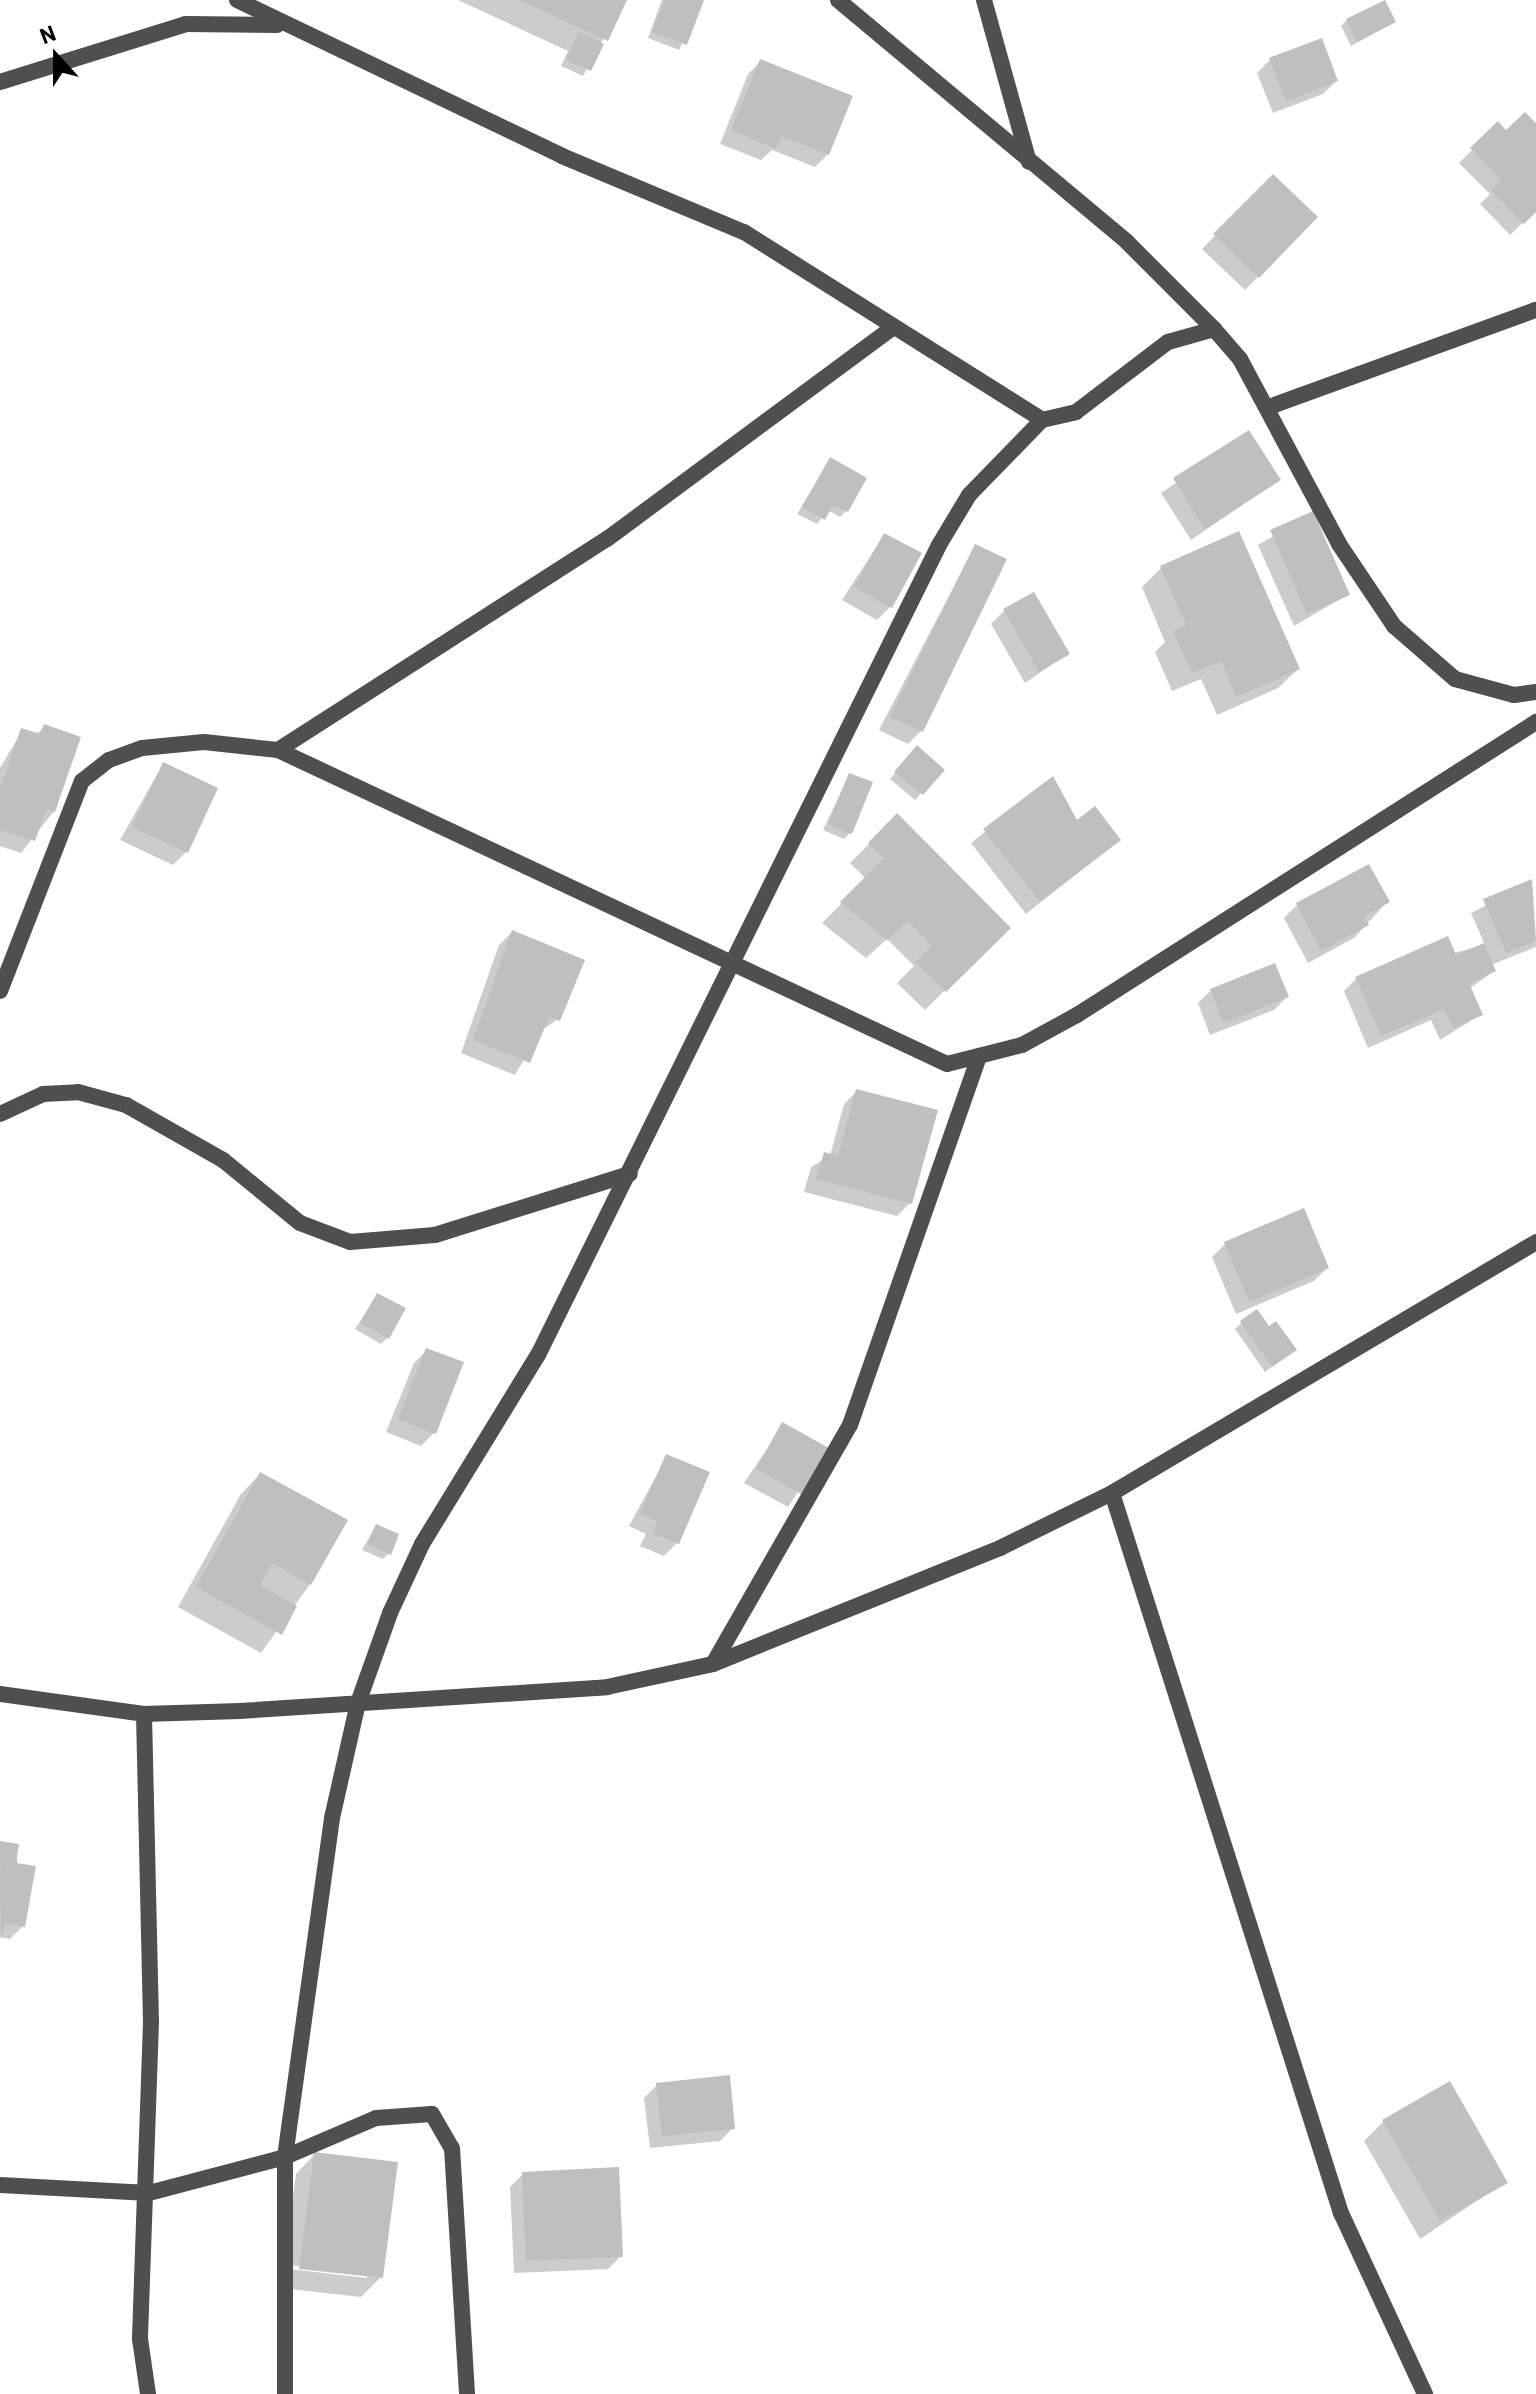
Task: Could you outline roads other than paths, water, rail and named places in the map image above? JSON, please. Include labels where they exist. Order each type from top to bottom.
[{"type":"street","points":[[237,0],[283,26],[744,232],[1042,420]]},
{"type":"street","points":[[838,0],[1149,261],[1214,329],[1269,407],[1339,544],[1394,626],[1455,679],[1514,695],[1536,692]]},
{"type":"street","points":[[984,0],[1029,162]]},
{"type":"street","points":[[0,82],[186,24],[283,26]]},
{"type":"street","points":[[1269,407],[1536,310]]},
{"type":"street","points":[[278,750],[607,539],[893,327]]},
{"type":"street","points":[[285,2394],[285,2157],[332,1818],[358,1703],[422,1544],[538,1355],[939,545],[969,495],[1042,420],[1076,412],[1168,342],[1214,329]]},
{"type":"street","points":[[0,991],[4,961],[82,781],[109,760],[204,742],[278,750],[903,1048],[947,1064],[1022,1045],[1077,1015],[1536,722]]},
{"type":"street","points":[[713,1664],[850,1425],[979,1056]]},
{"type":"street","points":[[0,1114],[55,1093],[126,1105],[223,1160],[300,1223],[350,1242],[435,1235],[630,1174]]},
{"type":"street","points":[[0,1694],[144,1714],[607,1687],[713,1664],[1000,1548],[1112,1493],[1536,1242]]},
{"type":"street","points":[[1112,1493],[1341,2213],[1425,2394]]},
{"type":"street","points":[[144,1714],[149,2193],[140,2339],[148,2394]]},
{"type":"street","points":[[0,2185],[149,2193],[285,2157],[387,2116],[432,2114],[445,2125],[467,2394]]}]
